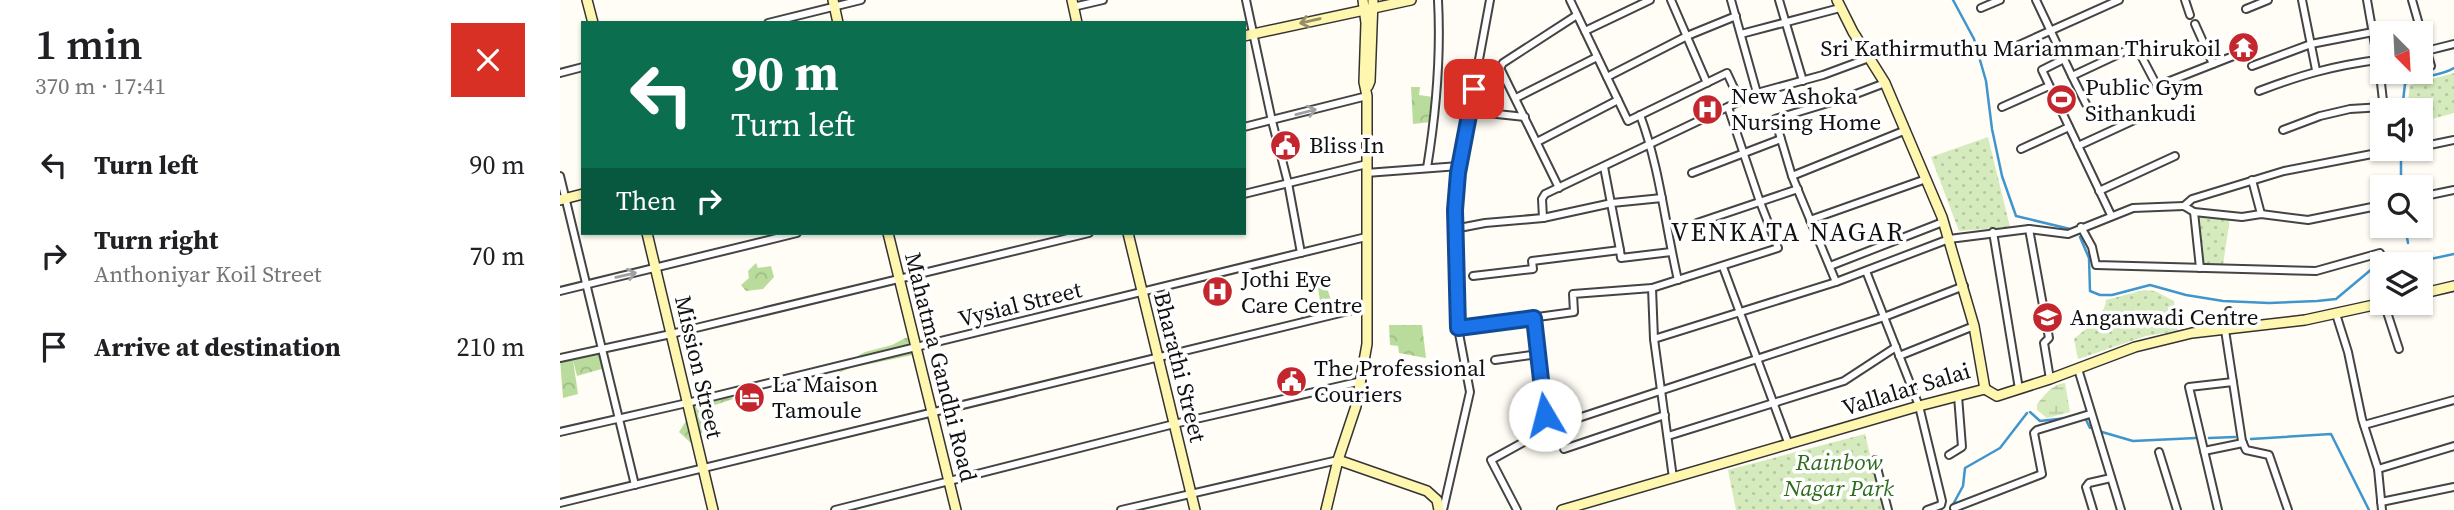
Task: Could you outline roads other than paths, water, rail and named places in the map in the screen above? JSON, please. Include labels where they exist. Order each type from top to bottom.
[{"type":"street","points":[[587,0],[592,21]]},
{"type":"street","points":[[775,21],[834,4],[861,0]]},
{"type":"street","points":[[1073,4],[1104,0]]},
{"type":"street","points":[[1246,0],[1272,121],[1289,183],[1301,253]]},
{"type":"street","points":[[1246,36],[1369,4],[1411,0]]},
{"type":"street","points":[[1427,168],[1439,51],[1438,0]]},
{"type":"street","points":[[1441,510],[1470,392],[1458,328],[1454,229],[1459,166],[1490,0]]},
{"type":"street","points":[[1570,0],[1628,121],[1727,73],[1740,101]]},
{"type":"street","points":[[1585,31],[1650,0]]},
{"type":"street","points":[[1671,0],[1707,83]]},
{"type":"street","points":[[1731,0],[1757,93]]},
{"type":"street","points":[[1779,0],[1803,81]]},
{"type":"street","points":[[1981,9],[2000,0]]},
{"type":"street","points":[[2036,0],[2086,104]]},
{"type":"street","points":[[2001,53],[2119,0]]},
{"type":"street","points":[[2185,0],[2190,15]]},
{"type":"street","points":[[2246,9],[2268,0]]},
{"type":"street","points":[[2302,0],[2316,70]]},
{"type":"street","points":[[2367,0],[2371,21]]},
{"type":"street","points":[[2412,0],[2418,21]]},
{"type":"street","points":[[1326,510],[1362,381],[1367,344],[1367,92],[1364,82],[1369,4]]},
{"type":"street","points":[[1741,34],[1839,4]]},
{"type":"street","name":"Vallalar Salai","points":[[1562,510],[1985,389],[1964,286],[1943,222],[1885,83],[1839,4]]},
{"type":"street","points":[[1559,188],[1501,71],[1503,63],[1577,15]]},
{"type":"street","points":[[1607,77],[1687,36],[1736,16]]},
{"type":"street","points":[[2195,24],[2213,64]]},
{"type":"street","points":[[2252,66],[2311,44],[2370,33]]},
{"type":"street","points":[[2433,49],[2454,44]]},
{"type":"street","points":[[2072,76],[2136,46],[2157,86],[2236,55]]},
{"type":"street","points":[[1516,98],[1597,57]]},
{"type":"street","points":[[1543,218],[1543,196],[1559,188],[1757,93],[1803,81],[1869,58]]},
{"type":"street","points":[[2064,59],[2042,70],[2111,215]]},
{"type":"street","points":[[2259,91],[2316,70],[2370,61]]},
{"type":"street","points":[[560,73],[581,67]]},
{"type":"street","points":[[1836,282],[1792,176],[1774,119],[1885,83]]},
{"type":"street","points":[[2002,107],[2049,86]]},
{"type":"street","points":[[1246,127],[1367,92]]},
{"type":"street","points":[[1537,142],[1618,100]]},
{"type":"street","points":[[1458,328],[1574,312],[1573,294],[1652,288],[1778,248],[1728,107]]},
{"type":"street","points":[[2283,130],[2320,116],[2350,109],[2370,108]]},
{"type":"street","points":[[1469,111],[1525,117]]},
{"type":"street","points":[[1640,116],[1651,145],[1678,280]]},
{"type":"street","points":[[2078,146],[2143,116]]},
{"type":"street","points":[[2021,149],[2069,127]]},
{"type":"street","points":[[1792,176],[1906,130]]},
{"type":"street","points":[[1692,173],[1781,139]]},
{"type":"street","points":[[2433,145],[2454,141]]},
{"type":"street","points":[[2184,206],[2192,199],[2252,180],[2370,153]]},
{"type":"street","points":[[2099,191],[2175,156]]},
{"type":"street","points":[[1246,194],[1366,169],[1459,166]]},
{"type":"street","points":[[1604,167],[1621,258],[1671,252]]},
{"type":"street","points":[[560,176],[563,199],[603,349],[635,485]]},
{"type":"street","points":[[1811,220],[1926,179]]},
{"type":"street","points":[[2252,180],[2261,214]]},
{"type":"street","points":[[1697,223],[1798,189]]},
{"type":"street","points":[[2433,194],[2454,190]]},
{"type":"street","points":[[563,199],[581,194]]},
{"type":"street","points":[[1454,229],[1485,223],[1543,218],[1612,203],[1662,198]]},
{"type":"street","points":[[1654,339],[1836,282],[1949,239],[2029,229],[2068,234],[2133,208],[2184,206],[2194,212],[2242,217],[2261,214],[2308,220],[2370,207]]},
{"type":"street","points":[[2194,212],[2200,268]]},
{"type":"street","points":[[1829,266],[1943,222]]},
{"type":"street","points":[[2081,227],[2092,247],[2096,265],[2316,271],[2370,256]]},
{"type":"street","points":[[2029,229],[2049,338],[2044,343],[2050,379]]},
{"type":"street","points":[[1993,232],[2019,389]]},
{"type":"street","name":"Mission Street","points":[[648,235],[713,510]]},
{"type":"street","points":[[560,291],[789,235]]},
{"type":"street","name":"Mahatma Gandhi Road","points":[[888,235],[956,510]]},
{"type":"street","points":[[560,358],[671,334],[1081,235]]},
{"type":"street","name":"Bharathi Street","points":[[1128,235],[1195,510]]},
{"type":"street","name":"Vysial Street","points":[[560,432],[1366,237]]},
{"type":"street","points":[[1473,276],[1533,269],[1532,261],[1620,250]]},
{"type":"street","points":[[1723,267],[1789,446]]},
{"type":"street","points":[[1866,271],[1919,406],[1941,505],[1927,510]]},
{"type":"street","points":[[1517,510],[1491,460],[1551,427],[1884,317],[1964,286]]},
{"type":"street","points":[[2433,291],[2454,286]]},
{"type":"street","points":[[1652,288],[1654,339],[1673,478]]},
{"type":"street","points":[[560,503],[1365,306]]},
{"type":"street","points":[[1985,389],[1997,396],[2135,347],[2192,333],[2305,320],[2370,306]]},
{"type":"street","points":[[2229,311],[2225,330],[2243,443],[2246,450],[2269,455],[2288,510]]},
{"type":"street","points":[[2336,314],[2378,469],[2382,510]]},
{"type":"street","points":[[2387,315],[2399,349]]},
{"type":"street","points":[[1534,318],[1545,415],[1551,427]]},
{"type":"street","points":[[1899,356],[1974,326]]},
{"type":"street","points":[[1668,436],[1844,381],[1896,347]]},
{"type":"street","points":[[1495,360],[1538,354]]},
{"type":"street","points":[[2078,369],[2121,510]]},
{"type":"street","points":[[835,510],[1174,424],[1362,381]]},
{"type":"street","points":[[2218,510],[2189,387],[2233,382]]},
{"type":"street","points":[[1949,455],[1962,447],[1958,396]]},
{"type":"street","points":[[2364,425],[2454,400]]},
{"type":"street","points":[[1954,508],[2042,474],[2034,433],[2090,414]]},
{"type":"street","points":[[1563,449],[1665,415]]},
{"type":"street","points":[[2204,451],[2243,443]]},
{"type":"street","points":[[2378,469],[2454,446]]},
{"type":"street","points":[[2159,452],[2177,510]]},
{"type":"street","points":[[1121,510],[1338,460],[1427,491],[1437,500],[1441,510]]},
{"type":"street","points":[[1875,460],[1888,510]]},
{"type":"street","points":[[2093,510],[2086,487],[2088,483],[2111,478]]},
{"type":"street","points":[[2381,502],[2454,487]]},
{"type":"street","points":[[1972,502],[1974,510]]},
{"type":"waterway","points":[[1953,0],[1974,39],[1986,81],[2002,176],[2016,216],[2070,229]]},
{"type":"waterway","points":[[2403,98],[2405,84],[2454,68]]},
{"type":"waterway","points":[[2401,161],[2401,175]]},
{"type":"waterway","points":[[2080,237],[2089,258],[2090,291],[2100,295],[2112,295],[2150,285],[2223,301],[2317,301],[2336,299],[2370,271]]},
{"type":"waterway","points":[[2407,238],[2408,243]]},
{"type":"waterway","points":[[2433,258],[2454,254]]},
{"type":"waterway","points":[[2030,412],[2040,421],[2067,418]]},
{"type":"waterway","points":[[1950,510],[1963,486],[1965,468],[2000,448],[2027,413]]},
{"type":"waterway","points":[[2084,416],[2090,428]]},
{"type":"waterway","points":[[2102,432],[2133,441],[2196,438]]},
{"type":"waterway","points":[[2251,439],[2331,434],[2369,510]]},
{"type":"waterway","points":[[2209,438],[2235,437]]},
{"type":"place","name":"Sri Kathirmuthu Mariamman Thirukoil","points":[[2244,48]]},
{"type":"place","name":"Public Gym Sithankudi","points":[[2062,100]]},
{"type":"place","name":"New Ashoka Nursing Home","points":[[1708,109]]},
{"type":"place","name":"Bliss In","points":[[1286,145]]},
{"type":"place","name":"Jothi Eye Care Centre","points":[[1218,292]]},
{"type":"place","name":"Anganwadi Centre","points":[[2047,317]]},
{"type":"place","name":"The Professional Couriers","points":[[1291,381]]},
{"type":"place","name":"La Maison Tamoule","points":[[749,397]]},
{"type":"district","name":"VENKATA NAGAR","points":[[1788,232]]},
{"type":"park label","name":"Rainbow Nagar Park","points":[[1839,475]]}]
